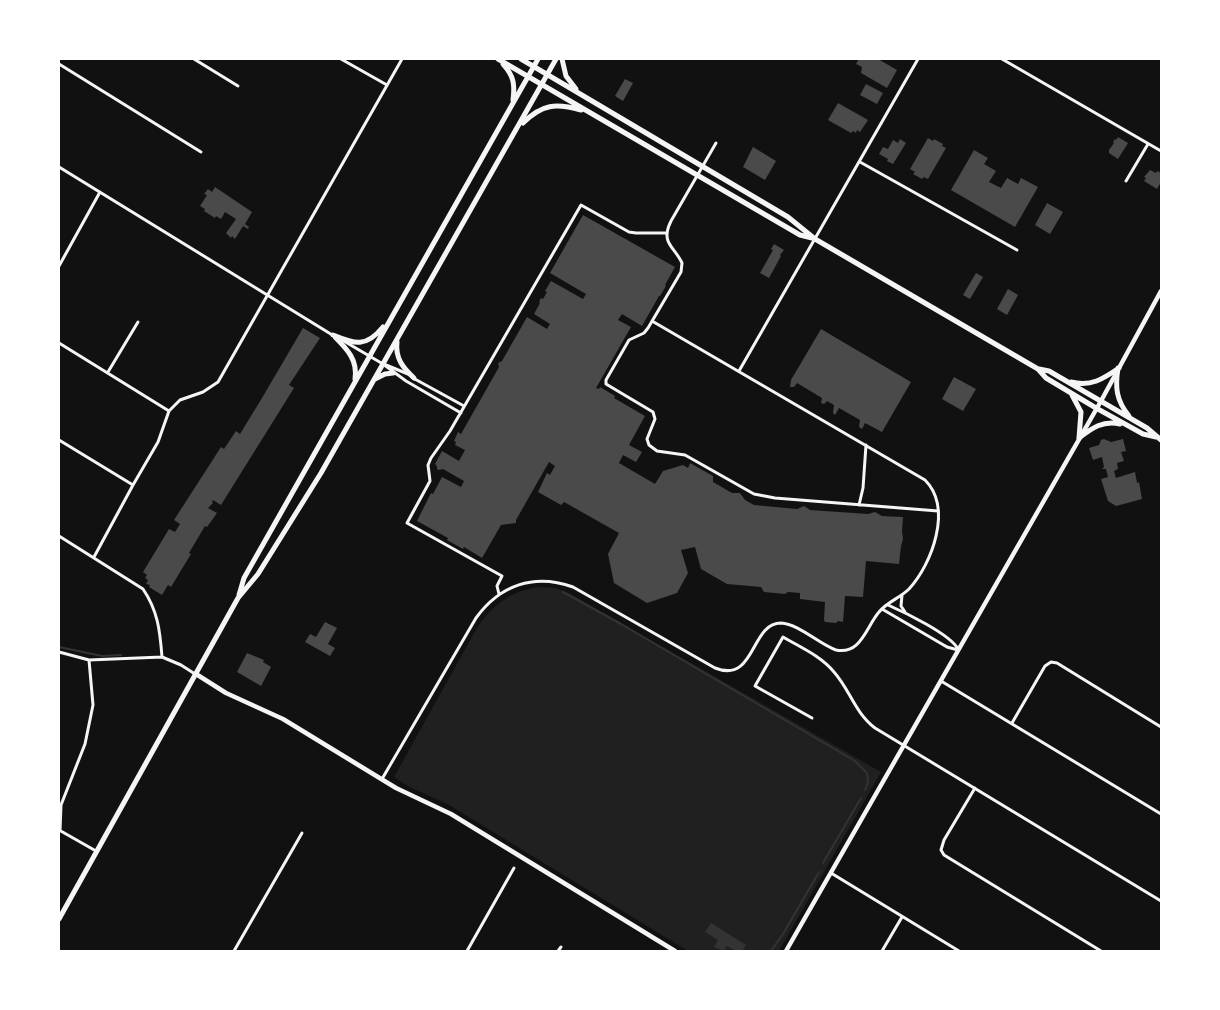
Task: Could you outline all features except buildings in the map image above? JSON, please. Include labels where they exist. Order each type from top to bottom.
[{"type":"main road","points":[[498,59],[800,235],[815,239]]},
{"type":"main road","points":[[498,59],[514,79],[513,103]]},
{"type":"main road","points":[[521,59],[788,217],[815,239],[1038,369],[1046,378],[1096,408],[1142,434],[1159,438]]},
{"type":"main road","points":[[238,598],[244,578],[538,59]]},
{"type":"main road","points":[[59,919],[238,598],[258,574],[321,473],[556,59]]},
{"type":"main road","points":[[562,59],[566,76],[582,94]]},
{"type":"main road","points":[[517,128],[534,113],[546,107],[564,106],[589,113]]},
{"type":"main road","points":[[786,951],[905,745],[1161,291]]},
{"type":"main road","points":[[333,335],[354,343],[363,342],[376,335],[392,316]]},
{"type":"main road","points":[[333,335],[346,348],[353,359],[356,372],[354,383]]},
{"type":"main road","points":[[398,337],[397,356],[414,378]]},
{"type":"main road","points":[[1065,380],[1077,383],[1098,382],[1119,368]]},
{"type":"main road","points":[[1119,368],[1116,393],[1122,407],[1133,420]]},
{"type":"main road","points":[[1038,369],[1050,371],[1147,428],[1159,438]]},
{"type":"main road","points":[[374,380],[385,374],[393,373]]},
{"type":"main road","points":[[1066,390],[1073,397],[1081,412],[1079,438]]},
{"type":"main road","points":[[1079,438],[1094,427],[1102,424],[1116,423],[1126,425]]},
{"type":"main road","points":[[196,674],[226,693],[283,719],[382,779],[451,814],[675,951]]},
{"type":"street","points":[[194,59],[238,86]]},
{"type":"street","points":[[341,59],[387,85]]},
{"type":"street","points":[[94,557],[132,485],[158,442],[169,411],[180,400],[203,392],[218,382],[402,59]]},
{"type":"street","points":[[740,371],[918,59]]},
{"type":"street","points":[[1002,59],[1161,151]]},
{"type":"street","points":[[59,64],[201,152]]},
{"type":"street","points":[[716,143],[667,232],[668,242],[681,259],[682,268],[652,321],[644,332],[630,340],[606,382],[610,387],[653,412],[655,419],[647,439],[652,448],[662,452],[685,455],[758,496],[938,511]]},
{"type":"street","points":[[1126,181],[1148,144]]},
{"type":"street","points":[[860,162],[1017,250]]},
{"type":"street","points":[[59,167],[369,357],[414,378],[464,406]]},
{"type":"street","points":[[59,266],[100,192]]},
{"type":"street","points":[[499,594],[497,586],[502,576],[407,523],[430,481],[428,465],[431,458],[461,413],[581,205],[629,232],[667,232]]},
{"type":"street","points":[[382,779],[471,626],[485,606],[499,594],[516,586],[534,581],[568,585],[591,596],[715,668],[725,671],[735,670],[742,666],[764,632],[776,624],[794,627],[836,650],[844,651],[851,649],[861,641],[882,609],[902,595],[917,579],[929,558],[936,538],[938,511],[932,490],[925,480],[652,321]]},
{"type":"street","points":[[108,372],[138,322]]},
{"type":"street","points":[[59,343],[169,411]]},
{"type":"street","points":[[383,364],[393,373],[461,413]]},
{"type":"street","points":[[59,440],[132,485]]},
{"type":"street","points":[[859,505],[863,488],[866,445]]},
{"type":"street","points":[[59,536],[143,589],[152,602],[160,632],[162,657]]},
{"type":"street","points":[[902,595],[901,606],[909,616]]},
{"type":"street","points":[[887,605],[950,639],[958,650]]},
{"type":"street","points":[[882,609],[946,646],[958,650]]},
{"type":"street","points":[[812,718],[755,686],[783,637],[826,663],[840,680],[853,704],[875,728],[1161,901]]},
{"type":"street","points":[[59,652],[89,660],[162,657],[176,662],[196,674]]},
{"type":"street","points":[[89,660],[92,705],[85,744],[61,805],[59,830],[97,852]]},
{"type":"street","points":[[1012,723],[1045,666],[1051,662],[1057,663],[1161,727]]},
{"type":"street","points":[[941,681],[1161,814]]},
{"type":"street","points":[[975,788],[944,840],[941,850],[944,855],[1101,951]]},
{"type":"street","points":[[234,951],[302,833]]},
{"type":"street","points":[[467,951],[514,868]]},
{"type":"street","points":[[831,873],[959,951]]},
{"type":"street","points":[[882,951],[902,916]]},
{"type":"street","points":[[558,951],[561,946]]},
{"type":"shaded area","points":[[539,587],[555,588],[569,593],[881,772],[779,951],[688,951],[449,805],[408,786],[394,777],[477,628],[489,612],[503,600],[519,592]]},
{"type":"shaded area","points":[[711,923],[746,945],[742,951],[736,951],[727,946],[724,951],[714,947],[718,940],[705,932]]},
{"type":"waterway","points":[[563,592],[855,761],[867,773],[868,782],[865,790]]},
{"type":"waterway","points":[[59,647],[102,656],[121,655]]},
{"type":"waterway","points":[[823,863],[861,798]]},
{"type":"waterway","points":[[771,951],[819,872]]}]
